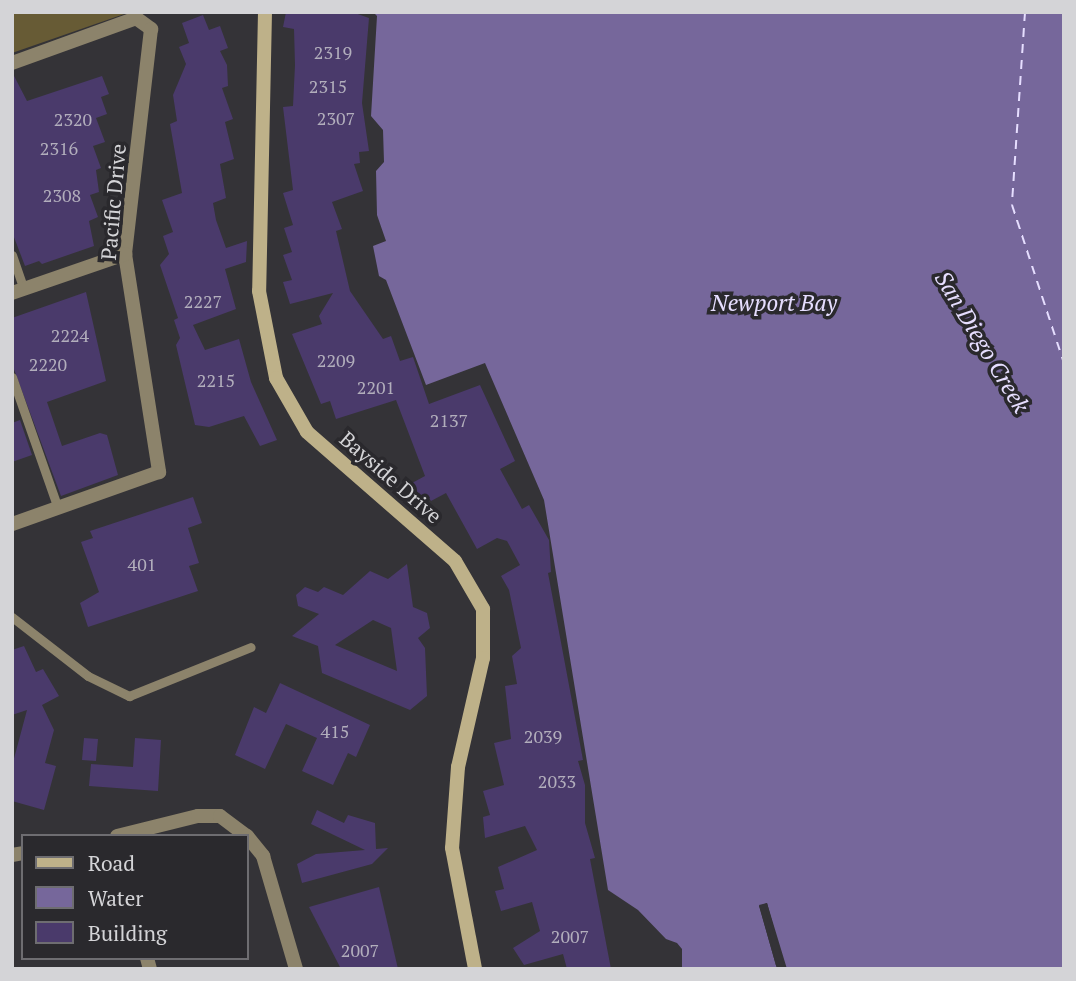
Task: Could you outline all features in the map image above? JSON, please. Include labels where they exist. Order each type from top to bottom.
[{"type":"main road","name":"Bayside Drive","points":[[265,12],[259,291],[275,378],[307,432],[454,561],[483,609],[483,658],[458,768],[452,848],[475,969]]},
{"type":"street","name":"Pacific Drive","points":[[12,63],[127,21],[145,21],[151,30],[125,254],[159,472],[58,508]]},
{"type":"street","points":[[18,291],[125,254]]},
{"type":"street","points":[[12,524],[58,508]]},
{"type":"street","points":[[125,834],[198,816],[220,816],[244,833]]},
{"type":"street","points":[[248,838],[263,856],[296,969]]},
{"type":"lane","points":[[12,255],[18,291]]},
{"type":"lane","points":[[12,377],[58,508]]},
{"type":"lane","points":[[12,415],[24,411]]},
{"type":"lane","points":[[12,617],[88,676],[129,696],[251,647]]},
{"type":"shaded area","points":[[12,12],[130,12],[12,53]]},
{"type":"water","name":"Newport Bay","points":[[373,12],[1064,12],[1064,969],[787,969],[767,903],[759,906],[777,969],[682,969],[682,949],[677,943],[666,939],[638,910],[608,890],[544,500],[485,363],[426,385],[386,280],[379,276],[373,246],[386,241],[377,215],[376,171],[384,162],[383,130],[371,116],[377,16]]},
{"type":"pier","points":[[767,903],[785,969],[765,907],[777,969],[759,905]]},
{"type":"building","points":[[286,12],[352,12],[369,18],[362,103],[369,151],[359,152],[360,163],[354,164],[363,191],[332,202],[342,229],[336,231],[350,291],[383,339],[391,336],[400,361],[413,357],[429,404],[480,385],[515,461],[500,469],[522,509],[529,505],[549,540],[551,572],[548,573],[583,760],[578,761],[585,785],[585,823],[595,858],[590,859],[611,969],[567,969],[563,954],[524,965],[513,948],[540,931],[532,902],[501,911],[495,891],[504,889],[498,867],[537,850],[525,826],[485,838],[483,817],[490,815],[483,791],[504,785],[494,743],[511,739],[505,686],[517,684],[512,656],[521,648],[509,590],[501,576],[520,565],[507,541],[497,538],[477,549],[446,493],[431,501],[427,495],[421,498],[412,483],[425,476],[396,400],[336,419],[330,401],[321,404],[292,334],[322,324],[319,316],[333,293],[290,304],[283,282],[292,280],[283,255],[292,252],[284,228],[293,225],[283,193],[293,190],[283,107],[293,106],[295,65],[294,29],[283,27]]},
{"type":"building","points":[[203,15],[209,30],[220,26],[228,48],[220,51],[227,65],[228,86],[222,88],[233,119],[225,122],[234,159],[220,164],[226,198],[213,203],[216,220],[226,248],[247,241],[246,262],[225,269],[236,309],[193,325],[205,350],[239,339],[251,382],[277,440],[260,446],[244,416],[209,427],[195,425],[176,345],[180,338],[174,320],[178,318],[160,265],[169,254],[163,236],[173,232],[162,200],[182,193],[170,124],[177,121],[173,95],[186,64],[179,47],[189,43],[182,23]]},
{"type":"building","points":[[12,72],[27,101],[102,76],[109,94],[101,97],[107,114],[96,118],[105,142],[93,146],[101,168],[96,170],[99,192],[90,195],[98,217],[89,221],[94,246],[42,264],[39,261],[25,266],[12,232]]},
{"type":"building","points":[[86,292],[106,381],[47,402],[62,446],[100,433],[107,435],[118,475],[61,496],[12,364],[12,318]]},
{"type":"building","points":[[20,420],[32,455],[12,462],[12,423]]},
{"type":"building","points":[[193,497],[202,523],[188,528],[199,563],[189,566],[198,591],[88,627],[80,603],[99,592],[81,542],[93,538],[90,531]]},
{"type":"building","points":[[407,564],[413,607],[427,613],[430,628],[418,638],[425,648],[427,696],[410,710],[322,673],[318,646],[292,636],[319,614],[298,606],[296,595],[305,587],[318,592],[324,587],[343,595],[370,571],[388,579]],"holes":[[[373,620],[391,628],[397,671],[335,645]]]},
{"type":"building","points":[[24,646],[36,672],[43,669],[59,696],[42,705],[54,730],[45,763],[56,766],[44,810],[12,801],[12,766],[27,710],[12,715],[12,650]]},
{"type":"building","points":[[280,683],[370,725],[356,757],[348,753],[333,785],[302,771],[317,738],[286,724],[265,769],[235,755],[254,707],[266,713]]},
{"type":"building","points":[[84,738],[98,739],[96,761],[82,760]]},
{"type":"building","points":[[135,738],[161,740],[158,791],[89,786],[91,764],[133,767]]},
{"type":"building","points":[[317,810],[344,823],[348,815],[375,823],[376,849],[388,848],[372,864],[302,883],[297,864],[316,854],[365,850],[311,824]]},
{"type":"building","points":[[379,887],[398,969],[341,969],[309,907]]},
{"type":"ferry route","points":[[1025,12],[1012,205],[1064,363]]},
{"type":"water label","name":"San Diego Creek","points":[[982,342]]}]
